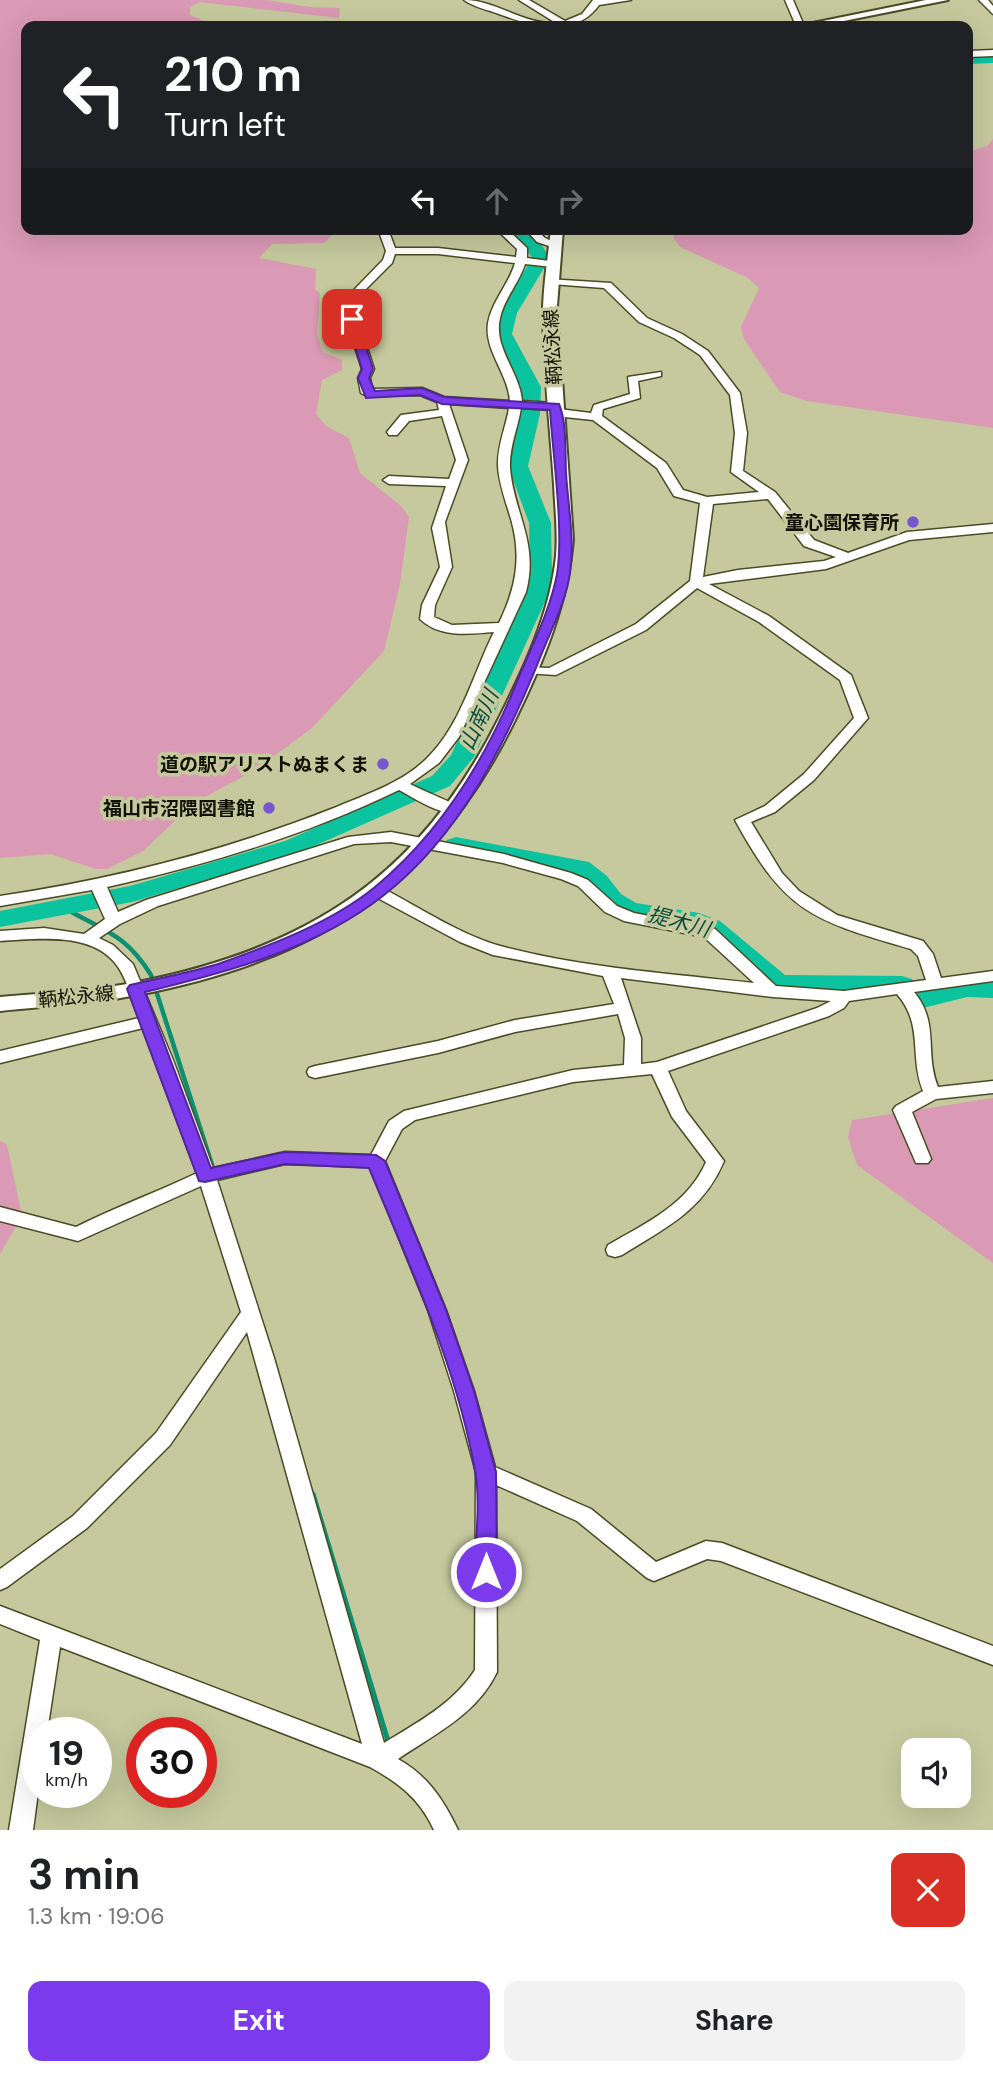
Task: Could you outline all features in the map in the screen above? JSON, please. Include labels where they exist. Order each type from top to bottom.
[{"type":"main road","points":[[830,21],[943,0]]},
{"type":"main road","name":"鞆松永線","points":[[0,1004],[140,988],[167,982],[271,951],[309,934],[378,892],[427,845],[487,764],[530,670],[564,574],[565,539],[551,408],[550,270],[556,237]]},
{"type":"street","points":[[468,0],[526,21]]},
{"type":"street","points":[[523,0],[552,21]]},
{"type":"street","points":[[575,21],[591,13],[596,2],[627,0]]},
{"type":"street","points":[[789,0],[798,21]]},
{"type":"street","points":[[982,0],[993,11]]},
{"type":"street","points":[[973,54],[993,53]]},
{"type":"street","points":[[973,64],[993,63]]},
{"type":"street","points":[[385,235],[391,251],[388,261],[357,292],[352,319],[368,369],[364,378],[367,393],[422,391],[445,406],[462,460],[437,530],[446,566],[425,610],[427,619],[432,624],[448,628],[503,627]]},
{"type":"street","points":[[0,901],[98,886],[254,842],[403,786],[437,757],[465,711],[503,627],[524,572],[524,537],[504,469],[504,448],[519,406],[513,381],[494,331],[497,311],[522,262],[522,248],[508,235]]},
{"type":"street","points":[[536,235],[541,240],[556,237]]},
{"type":"street","points":[[391,251],[453,252],[522,262],[607,285],[643,320],[678,336],[704,353],[736,395],[741,433],[737,471],[771,495],[809,543],[847,557]]},
{"type":"street","points":[[596,417],[598,407],[636,396],[632,379],[657,374]]},
{"type":"street","points":[[393,432],[405,418],[445,406],[551,408],[596,417],[662,466],[678,493],[707,501],[771,495]]},
{"type":"street","points":[[389,481],[453,483]]},
{"type":"street","points":[[696,582],[707,501]]},
{"type":"street","points":[[530,670],[551,672],[641,628],[696,582],[826,565],[907,536],[993,528]]},
{"type":"street","points":[[696,582],[764,619],[846,678],[861,718],[809,777],[771,808],[742,820],[757,850],[779,882],[811,909],[828,918],[916,945],[925,954],[935,984]]},
{"type":"street","points":[[403,786],[433,802],[454,809]]},
{"type":"street","points":[[0,936],[103,926],[152,903],[353,840],[391,837],[504,859],[566,876],[583,883],[611,909],[630,916],[709,933],[773,992]]},
{"type":"street","points":[[98,886],[107,949],[125,964],[140,988],[149,1021],[212,1175],[377,1760]]},
{"type":"street","points":[[378,892],[466,938],[499,951],[610,972],[773,992],[844,996],[993,976]]},
{"type":"street","points":[[610,972],[633,1038],[632,1069]]},
{"type":"street","points":[[901,988],[916,1002],[923,1016],[926,1082],[932,1093]]},
{"type":"street","points":[[376,1161],[395,1125],[410,1115],[573,1076],[658,1068],[823,1012],[838,1004],[844,996]]},
{"type":"street","points":[[314,1072],[438,1046],[514,1026],[624,1008]]},
{"type":"street","points":[[0,1057],[149,1021]]},
{"type":"street","points":[[615,1250],[695,1199],[710,1180],[715,1161],[677,1113],[658,1068]]},
{"type":"street","points":[[922,1159],[902,1110],[932,1093],[993,1087]]},
{"type":"street","points":[[0,1214],[78,1234],[212,1175],[285,1158],[376,1161]]},
{"type":"street","points":[[376,1161],[437,1310],[464,1391],[486,1472],[486,1672],[476,1691],[446,1718],[410,1737],[377,1760]]},
{"type":"street","points":[[0,1581],[80,1522],[163,1439],[251,1312]]},
{"type":"street","points":[[486,1472],[584,1515],[654,1572],[706,1550],[722,1552],[993,1656]]},
{"type":"street","points":[[0,1615],[377,1760],[404,1774],[431,1797],[446,1830]]},
{"type":"street","points":[[21,1830],[51,1635]]},
{"type":"shaded area","points":[[0,0],[268,0],[309,7],[340,8],[339,18],[200,2],[190,7],[190,15],[205,21],[21,21],[21,235],[333,235],[324,243],[272,244],[259,258],[316,269],[315,289],[320,294],[317,334],[323,352],[342,360],[342,370],[322,380],[316,414],[326,426],[349,438],[360,473],[401,506],[409,517],[400,584],[384,651],[312,728],[254,771],[195,802],[143,851],[107,869],[96,869],[50,854],[0,858]]},
{"type":"shaded area","points":[[993,139],[993,428],[807,401],[780,392],[744,339],[741,327],[759,288],[748,278],[680,247],[674,239],[674,235],[973,235],[973,150],[987,146]]},
{"type":"shaded area","points":[[993,1098],[993,1263],[857,1165],[848,1137],[852,1120]]},
{"type":"shaded area","points":[[0,1141],[7,1145],[22,1216],[0,1254]]},
{"type":"waterway","name":"山南川","points":[[973,60],[993,59]]},
{"type":"waterway","name":"山南川","points":[[0,919],[132,894],[294,846],[441,781],[462,757],[538,593],[541,574],[540,523],[518,466],[530,414],[531,387],[503,334],[508,313],[541,258],[524,235]]},
{"type":"waterway","name":"提木川","points":[[456,845],[580,868],[598,882],[612,900],[629,910],[699,921],[711,927],[772,980],[783,984],[902,985]]},
{"type":"waterway","points":[[63,907],[122,941],[151,975],[214,1171]]},
{"type":"waterway","name":"提木川","points":[[921,996],[923,999],[967,988],[993,989]]},
{"type":"waterway","points":[[313,1494],[388,1741]]},
{"type":"place","name":"童心園保育所","points":[[913,522]]},
{"type":"place","name":"道の駅アリストぬまくま","points":[[383,764]]},
{"type":"place","name":"福山市沼隈図書館","points":[[269,808]]},
{"type":"route","points":[[352,319],[368,369],[364,378],[367,393],[370,395],[422,391],[442,400],[555,407],[565,539],[564,574],[554,606],[530,670],[487,764],[427,845],[378,892],[309,934],[271,951],[220,969],[136,989],[205,1176],[285,1158],[376,1161],[437,1310],[464,1391],[486,1472],[486,1572]]}]
